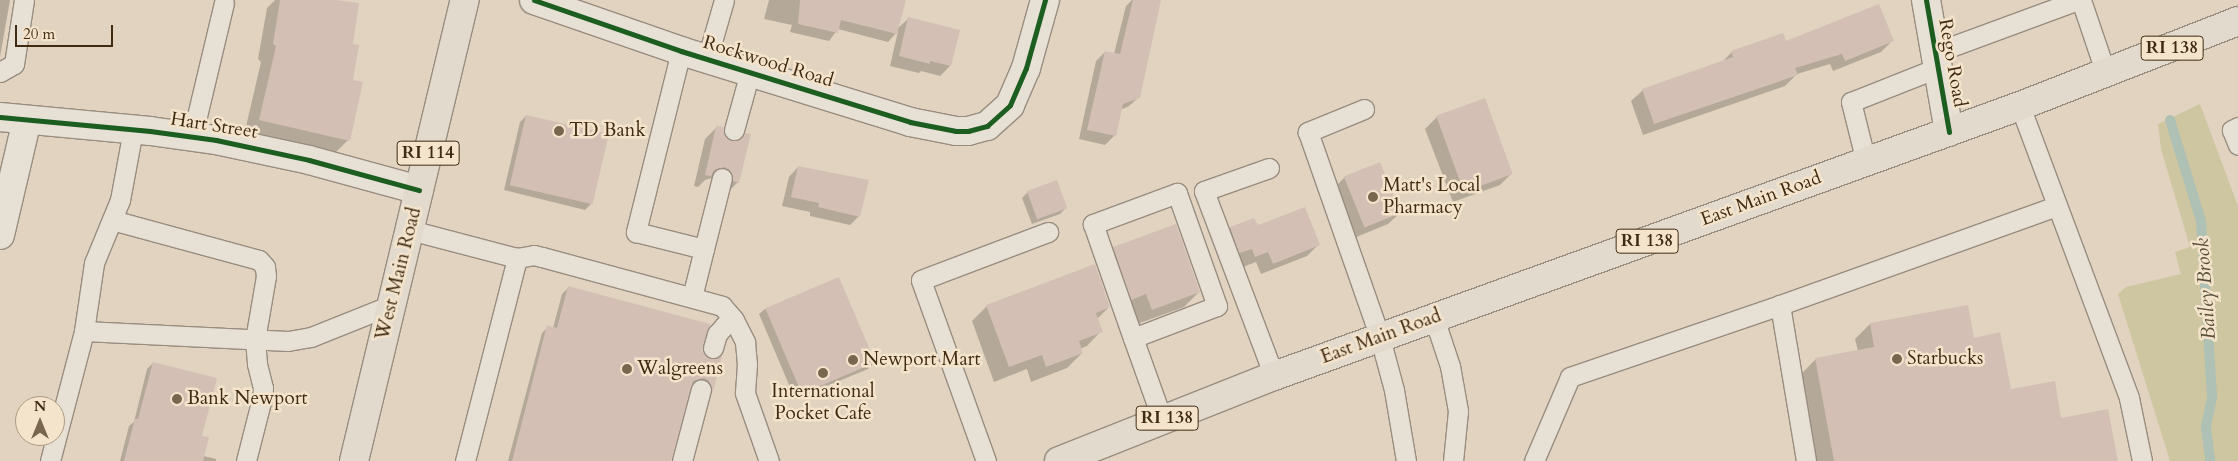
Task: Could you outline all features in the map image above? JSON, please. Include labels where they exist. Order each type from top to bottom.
[{"type":"main road","name":"West Main Road","points":[[354,461],[465,0]]},
{"type":"main road","name":"East Main Road","points":[[1060,461],[1274,376],[2020,106],[2238,21]]},
{"type":"street","name":"Rockwood Road","points":[[534,0],[680,51],[927,127],[968,131],[987,126],[1010,105],[1020,84],[1045,0]]},
{"type":"street","name":"Rego Road","points":[[1926,0],[1949,132]]},
{"type":"street","name":"Hart Street","points":[[0,117],[192,137],[308,160],[419,190]]},
{"type":"street","points":[[0,236],[27,120]]},
{"type":"lane","points":[[0,72],[14,64],[24,0]]},
{"type":"lane","points":[[707,59],[724,0]]},
{"type":"lane","points":[[1866,162],[1851,102],[1936,61],[2079,0],[2106,74]]},
{"type":"lane","points":[[192,137],[224,3]]},
{"type":"lane","points":[[680,51],[636,232],[704,248]]},
{"type":"lane","points":[[734,130],[750,72]]},
{"type":"lane","points":[[2020,106],[2129,398],[2142,461]]},
{"type":"lane","points":[[1364,109],[1308,132],[1380,338],[1394,390],[1406,461]]},
{"type":"lane","points":[[2238,127],[2232,130],[2238,145]]},
{"type":"lane","points":[[50,461],[84,331],[94,263],[122,191],[133,130]]},
{"type":"lane","points":[[1269,168],[1204,191],[1274,376]]},
{"type":"lane","points":[[692,297],[722,178]]},
{"type":"lane","points":[[1133,338],[1217,306],[1177,193],[1093,224],[1133,338],[1162,419]]},
{"type":"lane","points":[[1534,461],[1570,377],[1780,305],[2056,206]]},
{"type":"lane","points":[[112,220],[258,260],[265,267],[266,276],[255,340],[256,364],[263,388],[246,461]]},
{"type":"lane","points":[[410,230],[517,258],[534,255],[722,306],[734,320],[745,342],[745,393],[768,461]]},
{"type":"lane","points":[[986,461],[920,280],[1048,232]]},
{"type":"lane","points":[[466,461],[517,258]]},
{"type":"lane","points":[[84,331],[255,340],[300,340],[391,305]]},
{"type":"lane","points":[[1780,305],[1806,461]]},
{"type":"lane","points":[[1434,318],[1450,366],[1458,411],[1453,461]]},
{"type":"lane","points":[[713,348],[718,334],[725,325],[734,320]]},
{"type":"lane","points":[[682,461],[701,389]]},
{"type":"shaded area","points":[[2200,104],[2238,206],[2238,461],[2170,461],[2118,294],[2126,287],[2181,274],[2175,252],[2190,247],[2161,149],[2158,124]]},
{"type":"building","points":[[280,0],[336,0],[359,3],[353,44],[359,45],[353,80],[363,82],[350,141],[259,120],[276,46],[273,44]]},
{"type":"building","points":[[800,0],[906,0],[897,34],[841,20],[838,33],[798,24]]},
{"type":"building","points":[[1133,0],[1161,0],[1140,98],[1123,104],[1116,136],[1087,130],[1105,51],[1120,54]]},
{"type":"building","points":[[1879,4],[1894,41],[1845,61],[1842,54],[1795,68],[1798,75],[1654,124],[1642,89],[1733,57],[1731,51],[1783,33],[1786,41]]},
{"type":"building","points":[[908,17],[960,30],[951,66],[930,61],[930,64],[899,56]]},
{"type":"building","points":[[1485,98],[1513,174],[1464,192],[1436,116]]},
{"type":"building","points":[[526,115],[609,134],[593,204],[510,185]]},
{"type":"building","points":[[716,126],[723,127],[726,138],[731,141],[742,138],[745,133],[751,134],[739,183],[733,181],[730,170],[724,167],[714,170],[711,176],[705,175]]},
{"type":"building","name":"Matt's Local Pharmacy","points":[[1380,162],[1401,213],[1364,228],[1344,177]]},
{"type":"building","points":[[798,166],[869,180],[860,217],[818,207],[819,203],[791,197]]},
{"type":"building","points":[[1057,180],[1067,208],[1037,219],[1027,191]]},
{"type":"building","points":[[1305,207],[1320,245],[1273,264],[1268,252],[1255,257],[1252,249],[1239,253],[1230,227],[1254,218],[1258,225]]},
{"type":"building","points":[[1176,224],[1200,292],[1152,310],[1146,294],[1131,300],[1113,247]]},
{"type":"building","points":[[1095,264],[1110,307],[1096,313],[1103,332],[1079,341],[1083,353],[1046,367],[1042,355],[1009,367],[986,305]]},
{"type":"building","points":[[839,277],[875,363],[802,394],[765,308]]},
{"type":"building","name":"Walgreens","points":[[568,286],[710,324],[702,351],[710,359],[716,359],[723,352],[713,392],[709,381],[704,378],[693,381],[671,461],[512,461],[547,325],[557,328]]},
{"type":"building","points":[[1968,305],[1974,338],[2000,332],[2011,389],[2055,381],[2061,418],[2108,409],[2118,461],[1834,461],[1815,358],[1874,347],[1870,323]]},
{"type":"building","name":"Bank Newport","points":[[153,362],[217,378],[202,436],[209,437],[203,461],[124,461],[135,419],[138,419]]},
{"type":"waterway","name":"Bailey Brook","points":[[2170,120],[2201,221],[2212,398],[2206,427],[2210,461]]},
{"type":"cycle path","points":[[534,0],[681,51],[910,122],[956,131],[968,131],[987,126],[1010,105],[1026,68],[1045,0]]},
{"type":"cycle path","points":[[1926,0],[1949,132]]},
{"type":"cycle path","points":[[0,117],[150,131],[216,140],[309,160],[419,190]]},
{"type":"place","name":"TD Bank","points":[[559,131]]},
{"type":"place","name":"Matt's Local Pharmacy","points":[[1373,197]]},
{"type":"place","name":"Starbucks","points":[[1897,359]]},
{"type":"place","name":"Newport Mart","points":[[853,360]]},
{"type":"place","name":"Walgreens","points":[[627,369]]},
{"type":"place","name":"International Pocket Cafe","points":[[823,373]]},
{"type":"place","name":"Bank Newport","points":[[177,399]]}]
